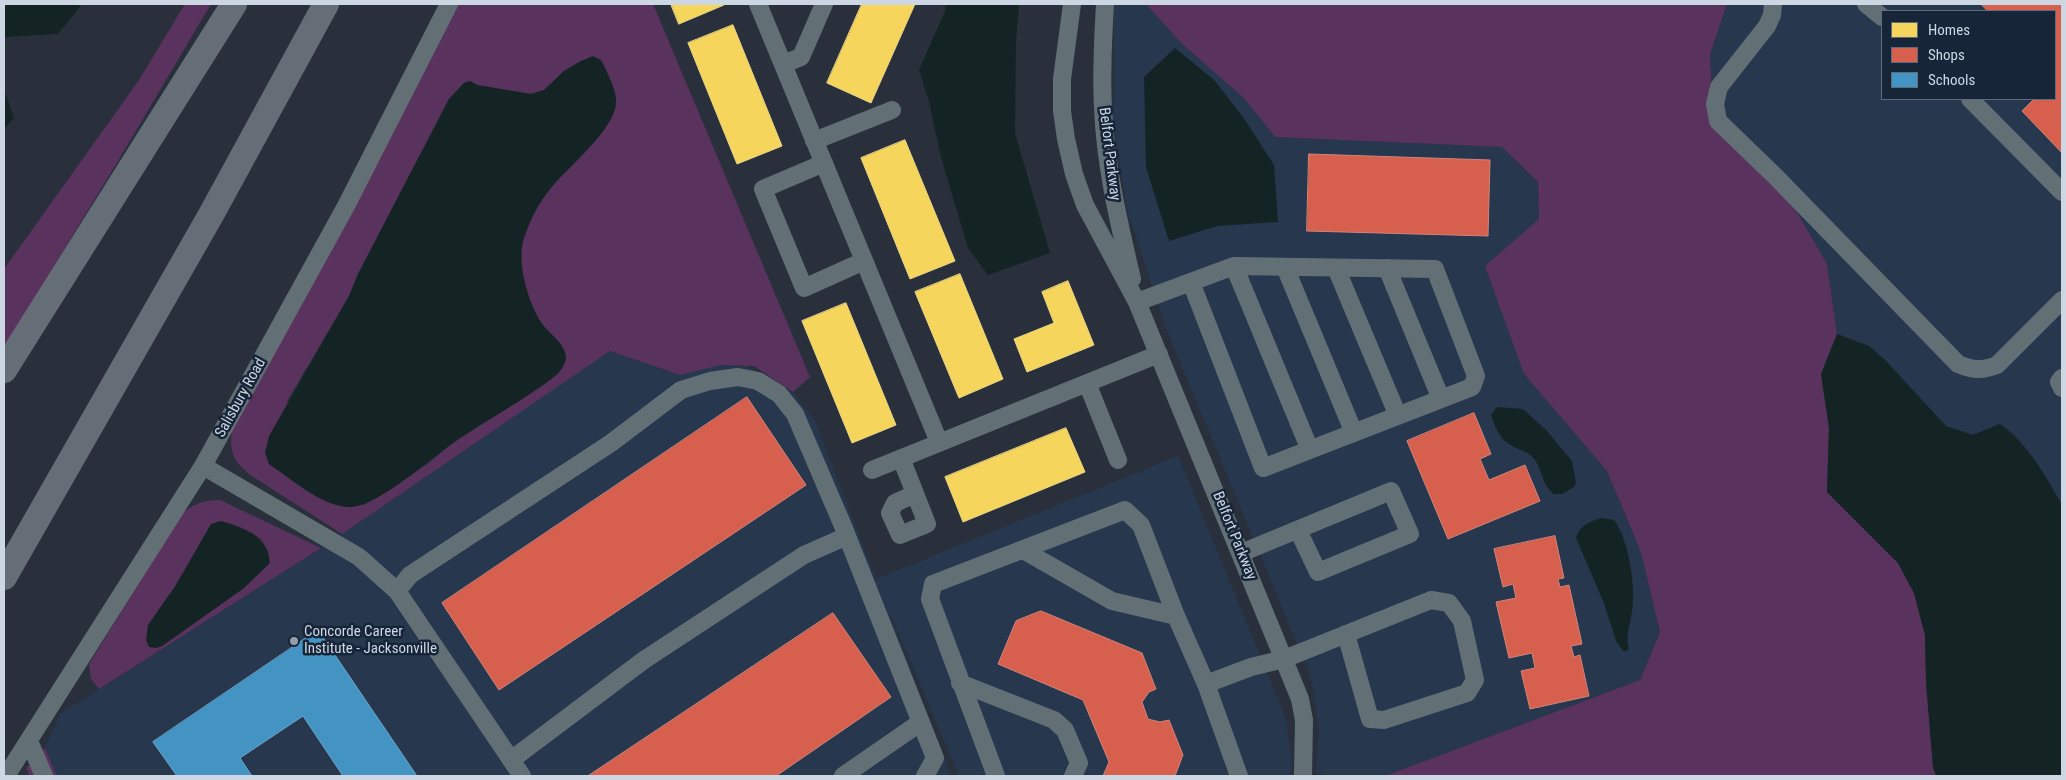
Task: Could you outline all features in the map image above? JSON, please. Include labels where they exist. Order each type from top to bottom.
[{"type":"highway","points":[[4,370],[234,4]]},
{"type":"highway","points":[[4,577],[212,213],[318,7]]},
{"type":"street","name":"Salisbury Road","points":[[6,776],[204,466],[346,206],[449,4]]},
{"type":"street","points":[[758,4],[939,442]]},
{"type":"street","points":[[783,64],[801,57],[824,4]]},
{"type":"street","name":"Belfort Parkway","points":[[1072,4],[1062,79],[1062,111],[1074,174],[1086,205],[1137,302],[1300,699],[1304,720],[1303,776]]},
{"type":"street","name":"Belfort Parkway","points":[[1105,4],[1102,79],[1106,138],[1114,201],[1137,302]]},
{"type":"street","points":[[1773,4],[1772,15],[1766,26],[1719,87],[1715,104],[1718,121],[1775,176],[1958,364],[1969,369],[1985,370],[1997,365],[2062,300]]},
{"type":"street","points":[[1866,4],[1881,16]]},
{"type":"street","points":[[1971,100],[2062,192]]},
{"type":"street","points":[[814,141],[892,110]]},
{"type":"street","points":[[824,163],[763,189],[804,288],[864,261]]},
{"type":"street","points":[[1137,302],[1234,266],[1435,269],[1476,376],[1472,387],[1263,468],[1191,282]]},
{"type":"street","points":[[1234,266],[1310,450]]},
{"type":"street","points":[[1285,267],[1354,433]]},
{"type":"street","points":[[1336,268],[1398,416]]},
{"type":"street","points":[[1387,268],[1441,399]]},
{"type":"street","points":[[872,470],[1159,354]]},
{"type":"street","points":[[396,591],[410,574],[611,442],[681,390],[710,381],[738,377],[758,381],[779,394],[795,414],[847,536],[935,758],[925,776]]},
{"type":"street","points":[[2062,378],[2059,382],[2062,388]]},
{"type":"street","points":[[1087,383],[1118,460]]},
{"type":"street","points":[[901,458],[915,494]]},
{"type":"street","points":[[204,466],[359,557],[396,591],[522,776]]},
{"type":"street","points":[[1241,553],[1391,491],[1410,534],[1318,572],[1298,530]]},
{"type":"street","points":[[996,776],[930,599],[933,584],[1125,510],[1141,525],[1176,616],[1206,684],[1232,772]]},
{"type":"street","points":[[511,760],[652,655],[804,554],[847,536]]},
{"type":"street","points":[[1023,550],[1112,600],[1176,616]]},
{"type":"street","points":[[1206,684],[1251,666],[1284,659],[1346,634],[1431,600],[1449,603],[1462,621],[1475,680],[1467,693],[1384,720],[1370,719],[1346,634]]},
{"type":"street","points":[[960,682],[1054,720],[1065,730],[1079,763],[1073,776]]},
{"type":"street","points":[[843,776],[921,722]]},
{"type":"street","points":[[29,741],[44,776]]},
{"type":"shaded area","points":[[4,4],[82,4],[58,34],[5,37],[4,42]]},
{"type":"shaded area","points":[[185,4],[211,4],[4,348],[4,269],[139,80]]},
{"type":"shaded area","points":[[457,4],[653,4],[810,377],[793,392],[754,366],[721,365],[680,375],[610,351],[342,534],[252,476],[241,466],[232,451],[232,430]],"holes":[[[601,60],[614,89],[616,99],[614,110],[601,134],[543,199],[535,212],[521,249],[525,283],[537,316],[564,349],[565,359],[558,374],[455,441],[429,463],[366,504],[350,507],[287,401],[349,296],[358,274],[449,99],[464,83],[470,81],[477,85],[531,94],[544,90],[564,71],[581,61]]]},
{"type":"shaded area","points":[[946,4],[1019,4],[1016,42],[1015,133],[1050,253],[988,275],[968,248],[941,157],[929,102],[919,70],[945,11]]},
{"type":"shaded area","points":[[1114,4],[1146,4],[1181,43],[1243,96],[1275,137],[1502,147],[1538,182],[1539,219],[1524,374],[1607,471],[1641,552],[1660,632],[1640,680],[1385,776],[1328,776],[1316,773],[1319,730],[1311,677],[1165,326],[1127,209],[1113,124]]},
{"type":"shaded area","points":[[1146,4],[1727,4],[1710,54],[1713,111],[1794,207],[1827,264],[1837,334],[1821,374],[1829,428],[1827,492],[1898,563],[1914,593],[1925,635],[1926,682],[1933,767],[1936,776],[1385,776],[1640,680],[1660,632],[1641,552],[1607,471],[1524,374],[1485,266],[1539,219],[1538,182],[1502,147],[1275,137],[1244,98],[1181,43]]},
{"type":"shaded area","points":[[1727,4],[2062,4],[2062,505],[2044,473],[2015,435],[2000,424],[1973,435],[1946,426],[1886,361],[1869,346],[1837,334],[1827,264],[1794,207],[1713,111],[1710,54]]},
{"type":"shaded area","points":[[1175,48],[1214,80],[1243,117],[1274,165],[1278,222],[1217,226],[1169,241],[1146,167],[1144,77]]},
{"type":"shaded area","points":[[593,56],[601,60],[610,79],[616,99],[615,110],[601,134],[542,200],[529,225],[522,248],[521,258],[528,295],[543,325],[561,344],[565,353],[566,360],[560,371],[536,390],[456,441],[406,479],[364,504],[352,507],[331,503],[309,492],[269,464],[265,453],[269,436],[349,296],[358,274],[449,99],[464,83],[470,81],[477,85],[531,94],[544,90],[564,71]]},
{"type":"shaded area","points":[[4,89],[14,118],[4,129]]},
{"type":"shaded area","points":[[1837,334],[1869,346],[1886,361],[1946,426],[1973,435],[2000,424],[2027,451],[2042,471],[2062,505],[2062,776],[1936,776],[1933,767],[1926,682],[1925,635],[1914,593],[1898,563],[1827,492],[1829,428],[1821,374]]},
{"type":"shaded area","points":[[610,351],[680,375],[721,365],[746,366],[793,392],[815,421],[876,579],[1178,456],[1286,719],[1292,762],[1290,776],[959,776],[884,599],[950,773],[946,776],[57,776],[45,748],[60,714],[321,548]]},
{"type":"shaded area","points":[[1497,407],[1523,409],[1547,431],[1572,461],[1576,483],[1574,487],[1562,494],[1554,494],[1550,490],[1535,460],[1526,452],[1509,444],[1500,435],[1491,415]]},
{"type":"shaded area","points":[[220,500],[321,548],[99,689],[91,679],[89,664],[180,517],[193,506]],"holes":[[[251,532],[262,540],[269,553],[244,588],[162,646],[156,648],[148,625],[174,588]]]},
{"type":"shaded area","points":[[1601,518],[1614,520],[1624,539],[1630,564],[1633,601],[1628,634],[1629,649],[1627,651],[1623,651],[1616,641],[1604,603],[1576,538],[1583,527]]},
{"type":"shaded area","points":[[221,521],[238,526],[260,540],[265,546],[270,563],[244,588],[162,646],[156,648],[149,647],[146,640],[148,625],[174,588],[211,524]]},
{"type":"shaded area","points":[[45,748],[57,776],[30,776],[26,768]]},
{"type":"building: Homes","points":[[671,4],[723,4],[724,5],[679,24]]},
{"type":"building: Homes","points":[[862,4],[915,4],[871,103],[827,83]]},
{"type":"building: Homes","points":[[733,25],[782,146],[737,164],[688,43]]},
{"type":"building: Homes","points":[[905,140],[955,261],[910,279],[861,158]]},
{"type":"building: Homes","points":[[960,274],[1003,379],[959,398],[915,292]]},
{"type":"building: Homes","points":[[1068,281],[1094,345],[1027,372],[1014,339],[1054,323],[1042,292]]},
{"type":"building: Homes","points":[[846,303],[896,425],[852,443],[802,321]]},
{"type":"building: Homes","points":[[1066,428],[1085,472],[963,522],[945,477]]},
{"type":"building: Shops","points":[[1981,4],[2062,4],[2062,153],[2022,111],[2033,100],[2056,100],[2056,10],[1987,10]]},
{"type":"building: Shops","points":[[1309,154],[1490,160],[1488,236],[1307,231]]},
{"type":"building: Shops","points":[[747,397],[806,485],[499,690],[442,603]]},
{"type":"building: Shops","points":[[1474,413],[1491,454],[1480,459],[1489,480],[1525,465],[1540,501],[1448,539],[1407,441]]},
{"type":"building: Shops","points":[[1555,536],[1564,578],[1558,579],[1560,587],[1569,585],[1582,644],[1571,646],[1574,657],[1580,655],[1589,696],[1530,709],[1521,671],[1535,668],[1532,653],[1509,658],[1496,602],[1516,598],[1513,584],[1503,587],[1494,549]]},
{"type":"building: Shops","points":[[1041,611],[1142,653],[1156,689],[1149,692],[1142,702],[1148,719],[1160,722],[1169,720],[1183,755],[1175,776],[1103,776],[1109,762],[1083,700],[998,664],[1016,621]]},
{"type":"building: Shops","points":[[833,613],[891,697],[776,776],[588,776]]},
{"type":"building: Schools","points":[[318,630],[417,776],[343,776],[303,716],[240,758],[252,776],[177,776],[153,742]]},
{"type":"place","name":"Concorde Career Institute - Jacksonville","points":[[294,641]]}]
